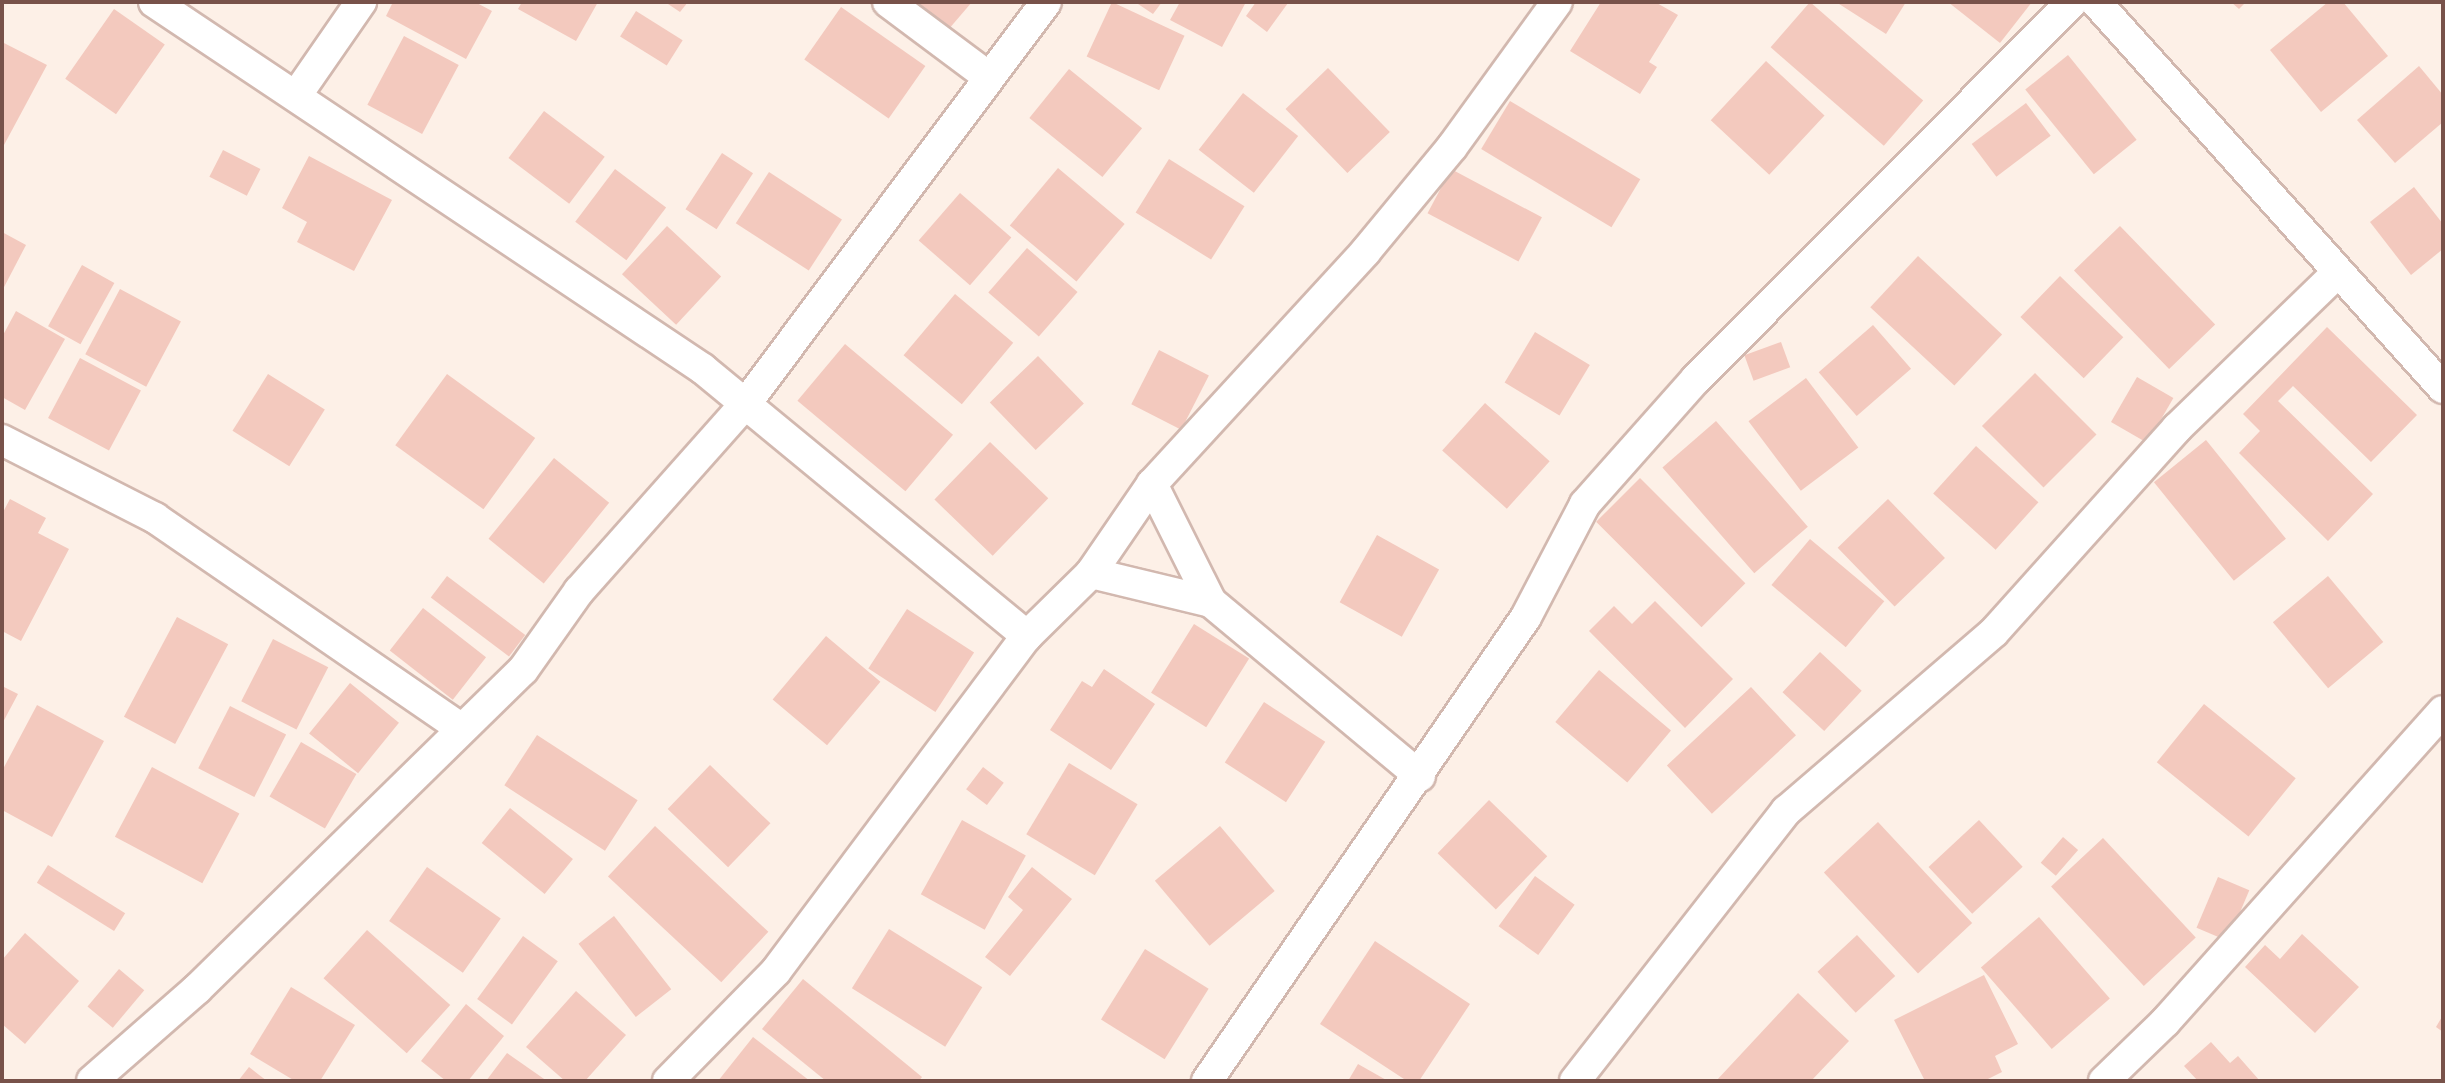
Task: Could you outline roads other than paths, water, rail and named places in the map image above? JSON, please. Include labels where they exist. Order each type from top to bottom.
[{"type":"street","points":[[154,2],[298,93],[747,402],[1027,636]]},
{"type":"street","points":[[298,93],[361,2]]},
{"type":"street","points":[[888,2],[986,75]]},
{"type":"street","points":[[92,1081],[197,989],[459,727],[523,670],[579,591],[747,402],[986,75],[1046,2]]},
{"type":"street","points":[[668,1081],[776,971],[1027,636],[1091,573],[1152,484],[1366,251],[1452,147],[1557,2]]},
{"type":"street","points":[[1208,1081],[1325,903],[1420,776],[1526,617],[1585,504],[1696,379],[2072,2]]},
{"type":"street","points":[[2096,2],[2443,388]]},
{"type":"street","points":[[1575,1081],[1786,811],[1994,632],[2177,428],[2338,272]]},
{"type":"street","points":[[2,440],[155,518],[459,727]]},
{"type":"street","points":[[1152,484],[1211,602],[1420,776]]},
{"type":"street","points":[[1091,573],[1211,602]]},
{"type":"street","points":[[2104,1081],[2165,1023],[2443,711]]}]
